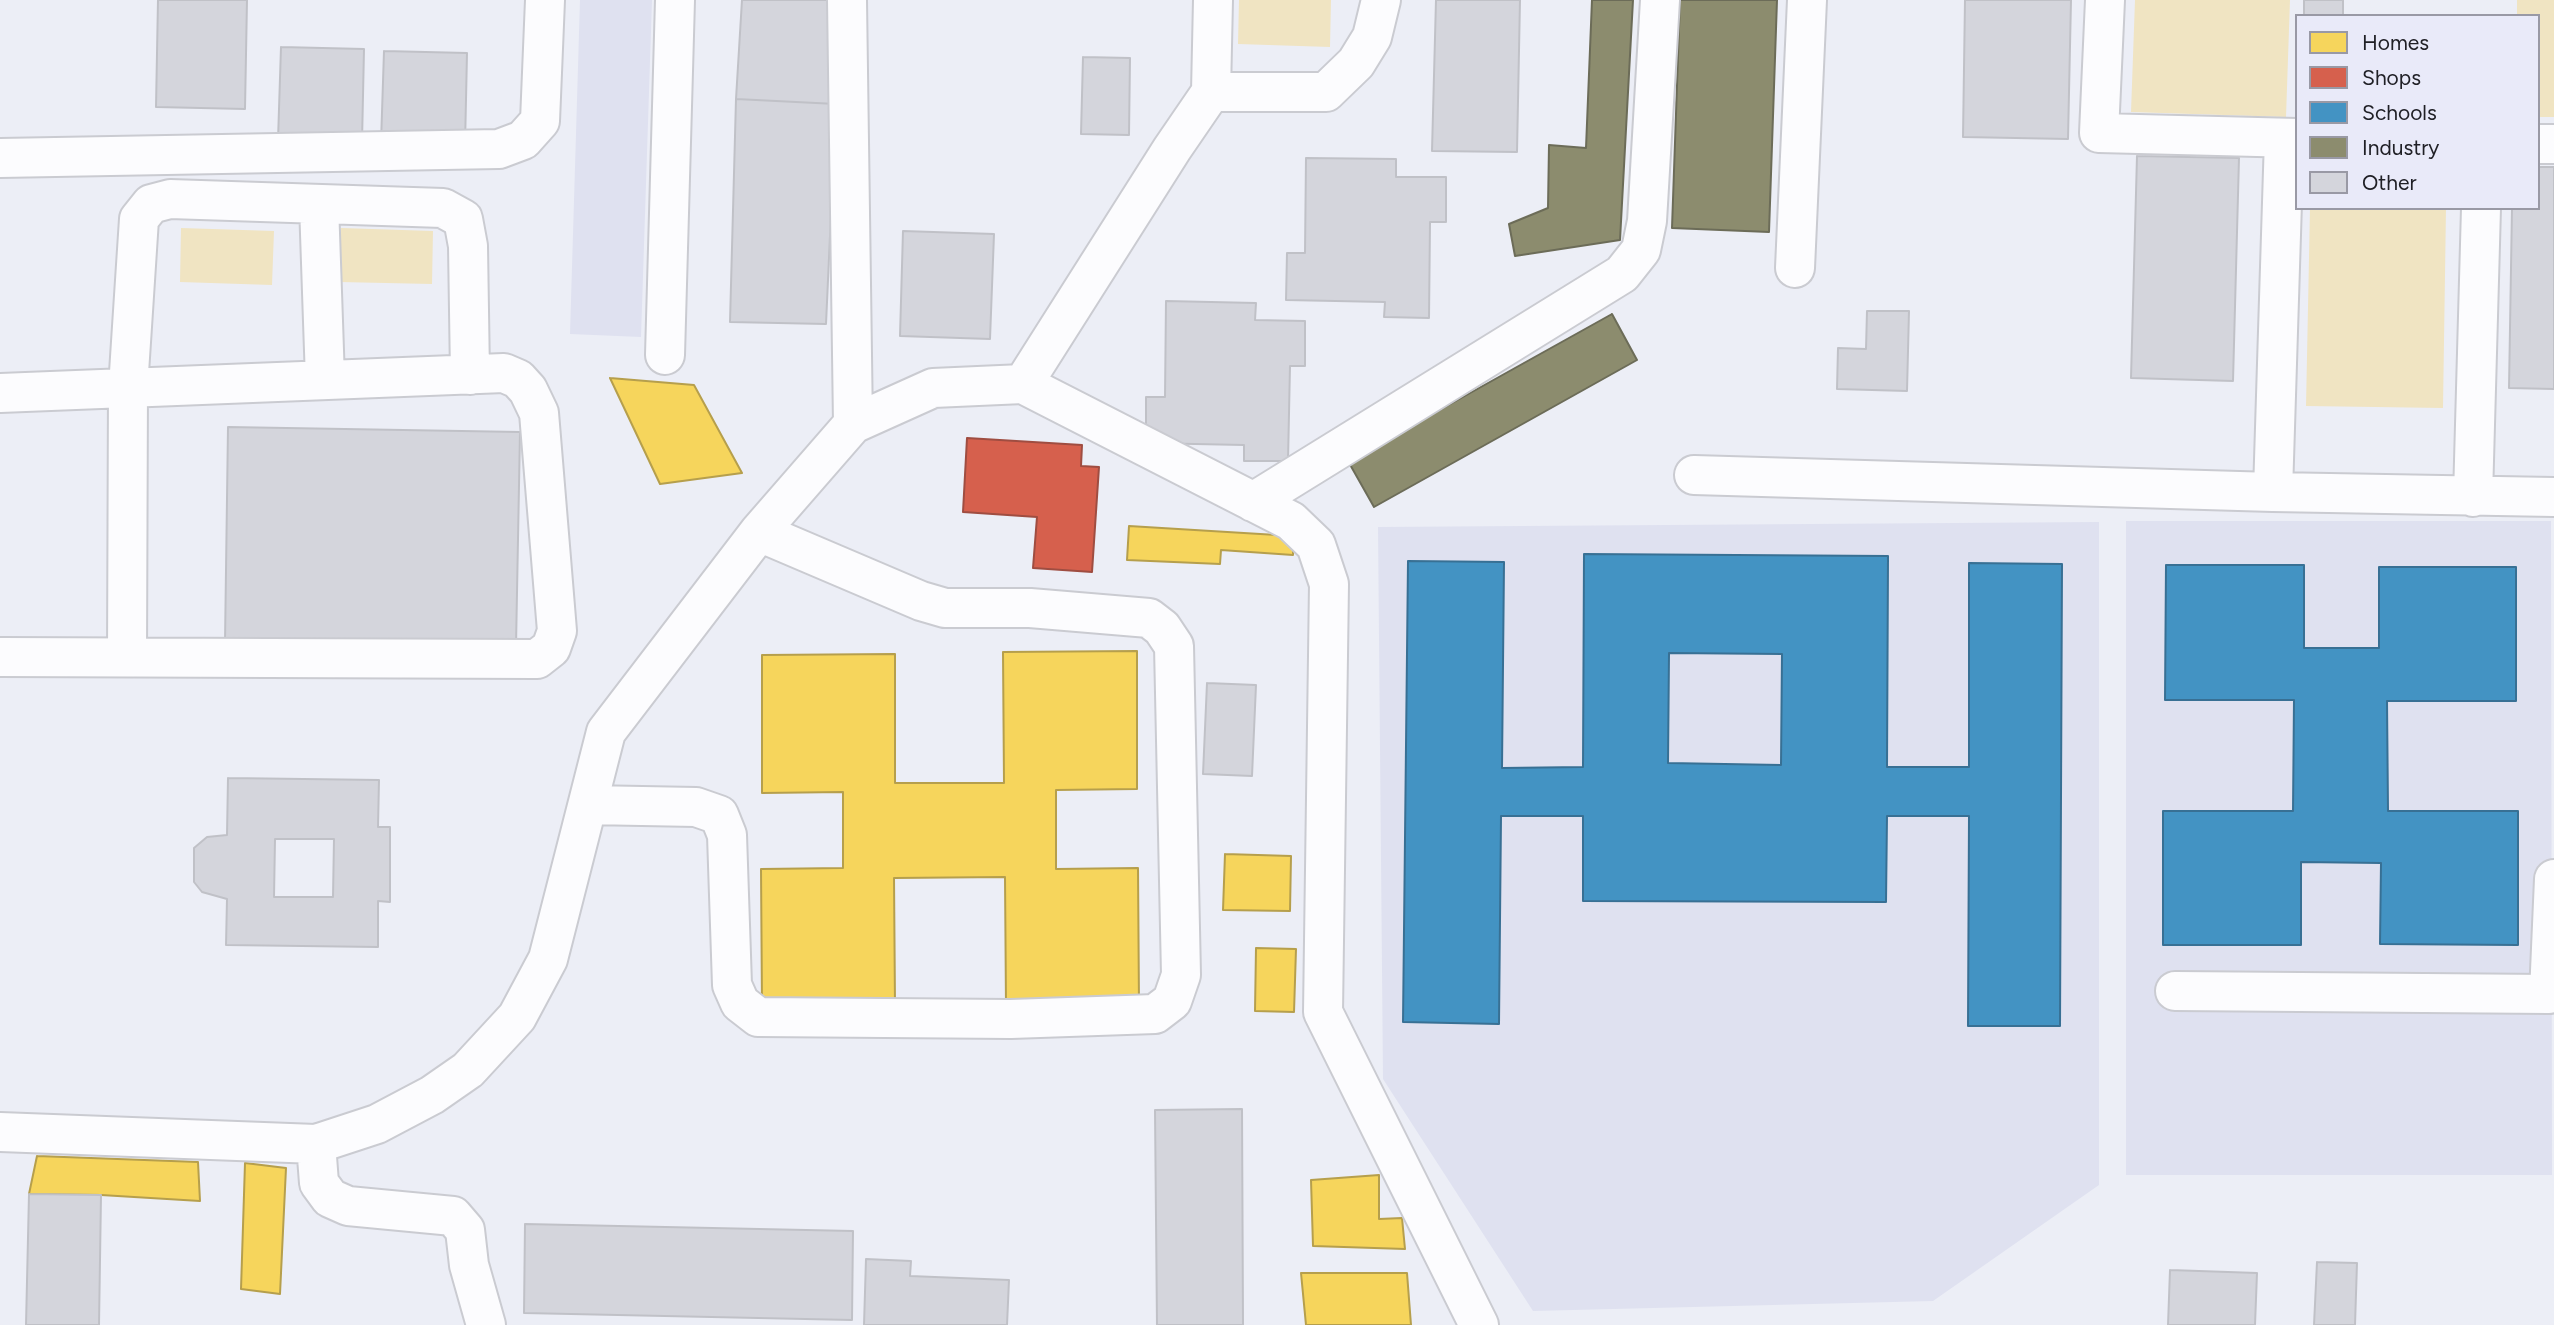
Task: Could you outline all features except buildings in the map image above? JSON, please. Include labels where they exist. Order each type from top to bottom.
[{"type":"lane","points":[[0,158],[499,149],[523,140],[540,121],[545,0]]},
{"type":"lane","points":[[666,355],[674,0]]},
{"type":"lane","points":[[847,0],[853,425]]},
{"type":"lane","points":[[1023,384],[1211,92],[1213,0]]},
{"type":"lane","points":[[1211,92],[1326,92],[1356,64],[1372,37],[1381,0]]},
{"type":"lane","points":[[1253,502],[1622,274],[1629,266],[1641,250],[1647,221],[1660,0]]},
{"type":"lane","points":[[1795,268],[1807,0]]},
{"type":"lane","points":[[2105,0],[2099,133],[2290,138],[2273,492]]},
{"type":"lane","points":[[127,657],[128,388],[139,219],[151,204],[170,199],[443,208],[463,219],[468,246],[470,374]]},
{"type":"lane","points":[[319,204],[325,380]]},
{"type":"lane","points":[[2473,497],[2481,210]]},
{"type":"lane","points":[[0,393],[504,373],[519,379],[528,390],[539,413],[557,631],[551,648],[537,659],[0,657]]},
{"type":"lane","points":[[0,1132],[316,1144],[377,1124],[432,1095],[467,1070],[516,1017],[548,959],[606,732],[758,532],[853,425],[933,388],[1023,384],[1291,521],[1316,545],[1329,584],[1323,1012],[1479,1325]]},
{"type":"lane","points":[[1694,475],[2273,492],[2554,497]]},
{"type":"lane","points":[[588,805],[696,807],[719,815],[727,835],[732,985],[740,1003],[758,1017],[1011,1019],[1155,1014],[1172,1001],[1181,975],[1174,646],[1162,628],[1149,618],[1030,608],[945,608],[921,601],[758,532]]},
{"type":"lane","points":[[2175,991],[2549,994],[2554,879]]},
{"type":"lane","points":[[316,1144],[319,1184],[330,1198],[348,1206],[453,1216],[466,1230],[469,1265],[486,1325]]},
{"type":"shaded area","points":[[580,0],[652,0],[641,337],[570,334]]},
{"type":"shaded area","points":[[1239,0],[1331,0],[1330,47],[1238,44]]},
{"type":"shaded area","points":[[2135,0],[2290,0],[2286,117],[2131,112]]},
{"type":"shaded area","points":[[2517,0],[2554,0],[2554,117],[2540,117],[2540,14],[2517,14]]},
{"type":"shaded area","points":[[2310,210],[2446,210],[2443,408],[2306,406]]},
{"type":"shaded area","points":[[181,228],[274,231],[272,285],[180,282]]},
{"type":"shaded area","points":[[341,228],[433,231],[432,284],[339,282]]},
{"type":"shaded area","points":[[2126,521],[2551,521],[2552,1175],[2126,1175]]},
{"type":"shaded area","points":[[2099,522],[2099,1185],[1933,1301],[1533,1311],[1383,1079],[1378,527]]}]
